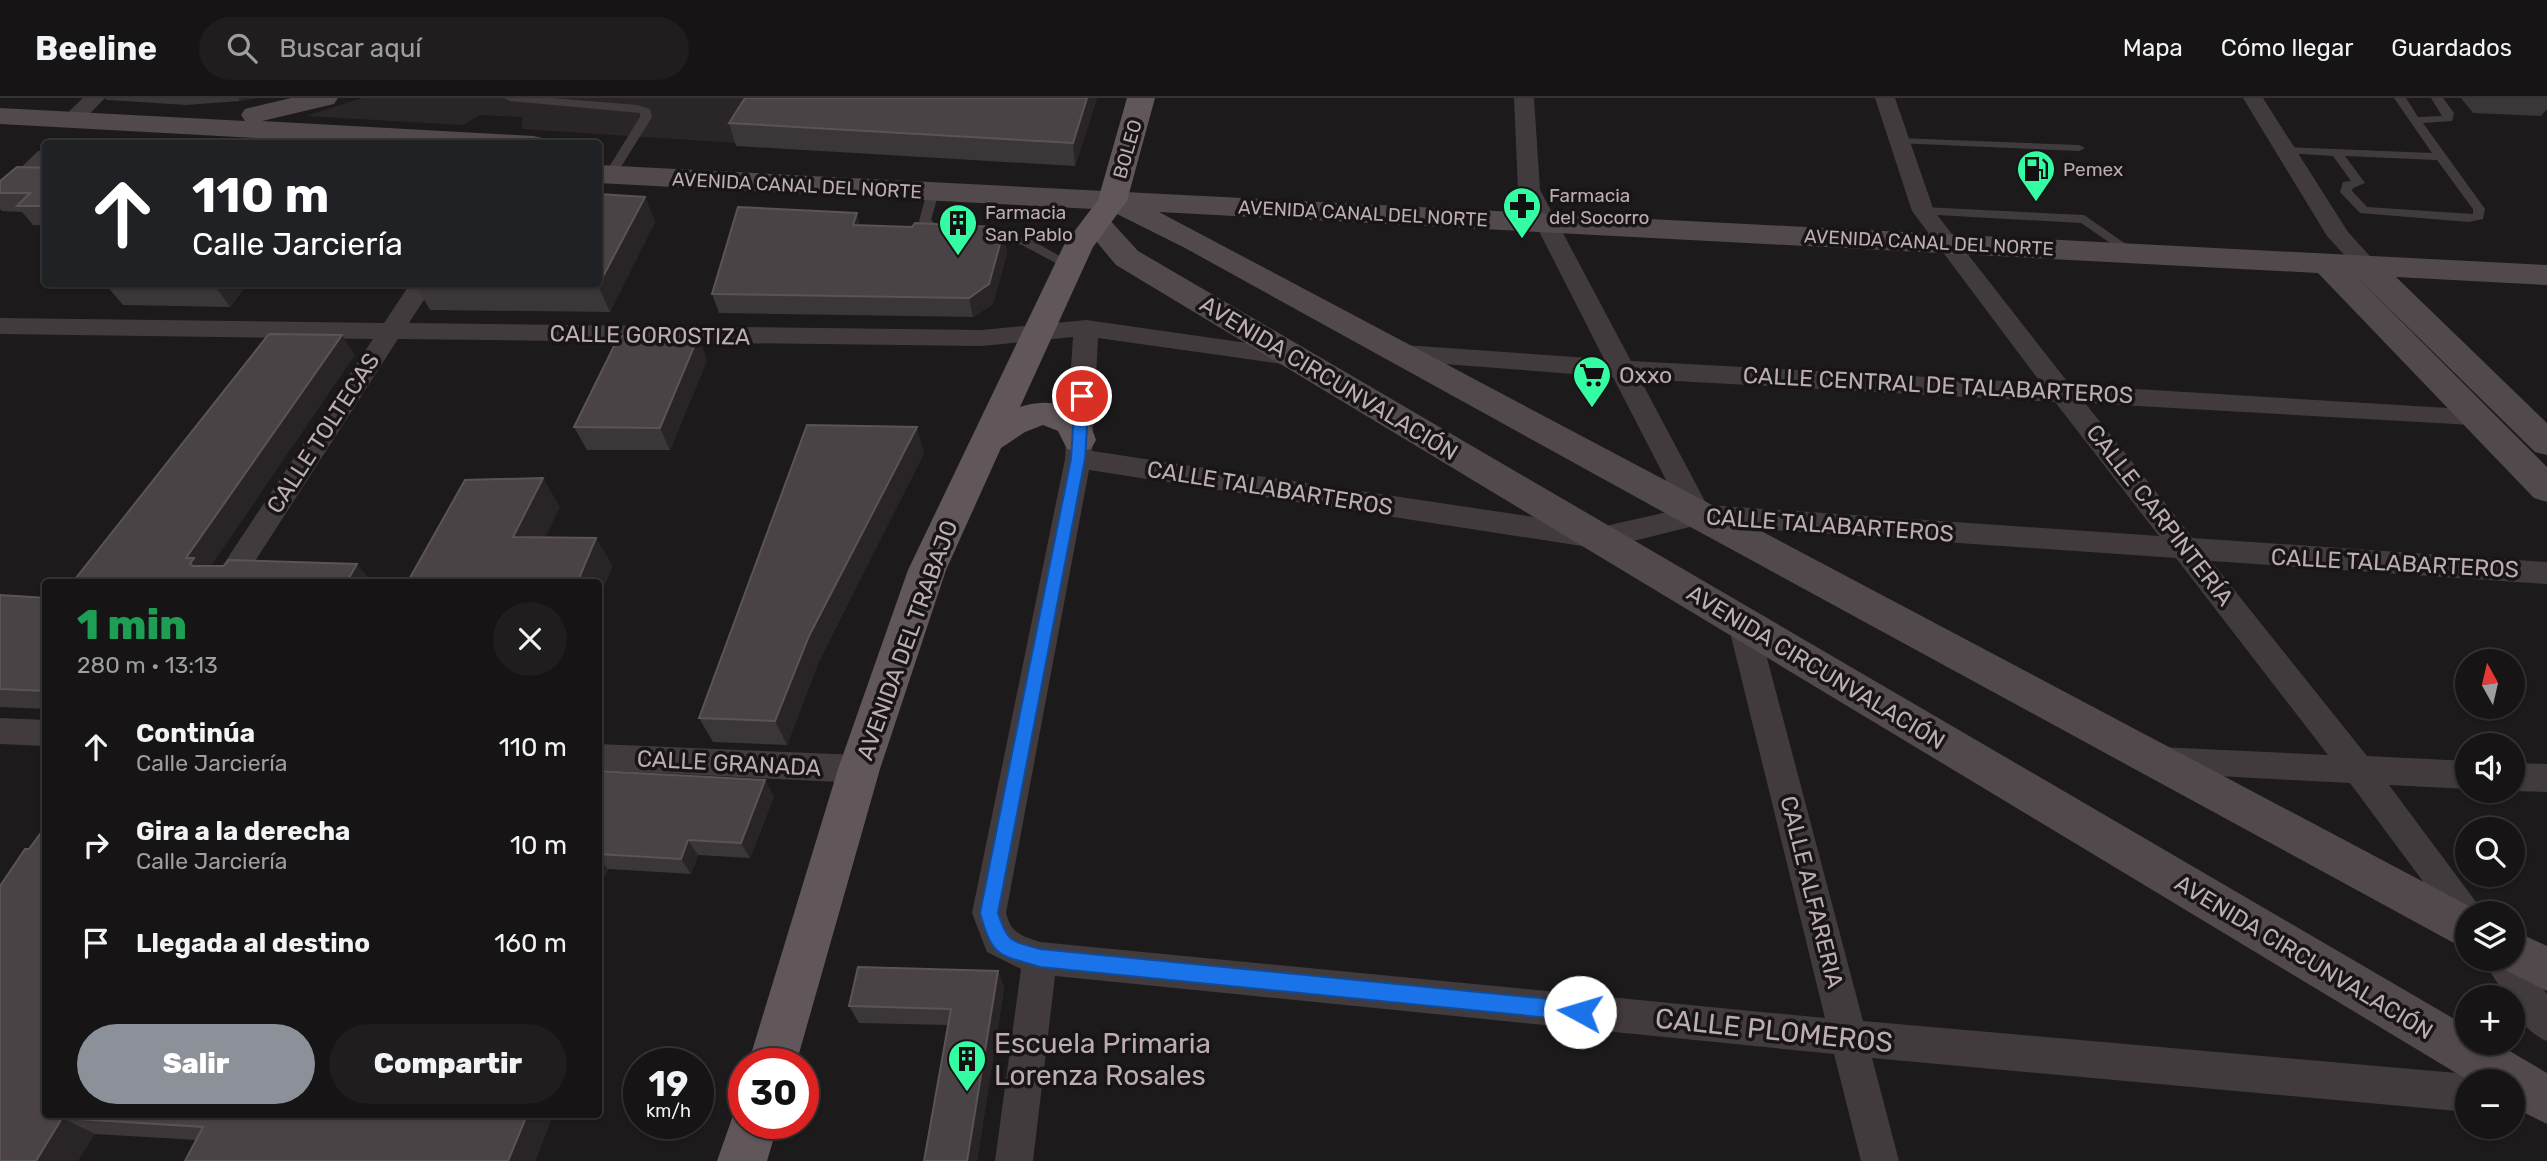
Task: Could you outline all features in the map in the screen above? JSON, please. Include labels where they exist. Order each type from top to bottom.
[{"type":"main road","points":[[123,140],[206,125],[324,98]]},
{"type":"main road","name":"BOLEO","points":[[1104,212],[1141,98]]},
{"type":"main road","points":[[0,116],[464,140]]},
{"type":"main road","points":[[0,142],[42,144]]},
{"type":"main road","name":"AVENIDA CANAL DEL NORTE","points":[[606,165],[728,181],[933,192],[1104,212],[1546,224],[2130,251],[2547,275]]},
{"type":"main road","points":[[1104,212],[1196,242],[1698,515],[2455,920]]},
{"type":"main road","name":"AVENIDA DEL TRABAJO","points":[[777,1048],[859,769],[927,570],[1069,265],[1104,212]]},
{"type":"main road","name":"AVENIDA CIRCUNVALACIÓN","points":[[1104,212],[1127,258],[2547,1100]]},
{"type":"main road","points":[[2326,263],[2472,416],[2547,489]]},
{"type":"main road","points":[[2367,265],[2547,443]]},
{"type":"main road","points":[[986,441],[1017,421],[1043,413],[1067,420],[1078,433],[1078,449]]},
{"type":"main road","points":[[2525,958],[2547,970]]},
{"type":"main road","points":[[742,1161],[749,1139]]},
{"type":"street","points":[[71,120],[95,98]]},
{"type":"street","points":[[1524,98],[1529,190],[1698,515]]},
{"type":"street","name":"CALLE CARPINTERÍA","points":[[1885,98],[1923,211],[1944,242],[2064,391],[2186,551],[2361,772],[2458,901]]},
{"type":"street","points":[[2253,98],[2339,236],[2367,265]]},
{"type":"street","points":[[0,200],[42,160]]},
{"type":"street","name":"CALLE TOLTECAS","points":[[228,579],[420,287]]},
{"type":"street","name":"CALLE GOROSTIZA","points":[[0,326],[981,338],[1086,328],[1297,358]]},
{"type":"street","points":[[1078,449],[1086,328]]},
{"type":"street","name":"CALLE CENTRAL DE TALABARTEROS","points":[[1404,353],[1621,369],[2064,391],[2472,416]]},
{"type":"street","name":"CALLE TALABARTEROS","points":[[1078,449],[1601,538],[1698,515],[2186,551],[2547,573]]},
{"type":"street","name":"CALLE PLOMEROS","points":[[1078,449],[989,913],[997,941],[1009,949],[1040,958],[1850,1038],[2455,1092]]},
{"type":"street","name":"CALLE ALFARERIA","points":[[1743,624],[1880,1161]]},
{"type":"street","points":[[0,731],[42,733]]},
{"type":"street","name":"CALLE GRANADA","points":[[602,757],[859,769]]},
{"type":"street","points":[[2156,760],[2455,775]]},
{"type":"street","points":[[2525,777],[2547,778]]},
{"type":"street","points":[[1014,1161],[1040,958]]},
{"type":"street","points":[[2509,971],[2547,1024]]},
{"type":"street","points":[[2525,1099],[2547,1100]]},
{"type":"lane","points":[[510,98],[642,108],[646,111],[646,117],[606,165]]},
{"type":"lane","points":[[2336,152],[2359,183],[2347,185],[2346,192],[2364,210],[2443,217],[2479,216],[2479,209],[2400,98]]},
{"type":"lane","points":[[2416,120],[2448,118],[2437,98]]},
{"type":"lane","points":[[1900,141],[2080,148]]},
{"type":"lane","points":[[2286,150],[2440,157]]},
{"type":"lane","points":[[933,192],[925,221],[932,228],[1026,242],[1069,265]]},
{"type":"lane","points":[[1923,211],[2084,219],[2130,251]]},
{"type":"shaded area","points":[[362,98],[1094,98],[1071,165],[522,129],[522,117],[480,115],[463,125],[306,116]]},
{"type":"building","points":[[745,98],[1087,98],[1073,143],[729,123]]},
{"type":"building","points":[[17,167],[42,168],[42,206],[17,206],[30,193],[0,193],[0,181]]},
{"type":"building","points":[[602,194],[645,197],[602,278]]},
{"type":"building","points":[[738,207],[857,213],[853,225],[912,227],[915,223],[993,227],[1003,233],[989,284],[969,298],[712,294]]},
{"type":"building","points":[[269,334],[342,335],[186,558],[194,558],[190,564],[193,566],[224,566],[229,560],[357,564],[348,579],[75,579]]},
{"type":"building","points":[[619,336],[698,337],[660,428],[574,427]]},
{"type":"building","points":[[807,425],[917,427],[809,636],[775,721],[699,718]]},
{"type":"building","points":[[543,478],[513,537],[596,538],[579,579],[409,579],[465,480]]},
{"type":"building","points":[[0,595],[42,598],[42,691],[0,689]]},
{"type":"building","points":[[602,771],[765,780],[741,843],[688,840],[681,859],[602,854]]},
{"type":"building","points":[[42,831],[42,1118],[62,1118],[36,1161],[0,1161],[0,886],[25,849],[29,849]]},
{"type":"building","name":"Escuela Primaria Lorenza Rosales","points":[[858,967],[998,971],[967,1161],[924,1161],[951,1009],[849,1006]]},
{"type":"building","points":[[62,1118],[526,1118],[508,1161],[185,1161],[203,1127]]},
{"type":"place","name":"Pemex","points":[[2036,203]]},
{"type":"place","name":"Farmacia del Socorro","points":[[1522,240]]},
{"type":"place","name":"Farmacia San Pablo","points":[[958,257]]},
{"type":"place","name":"Oxxo","points":[[1592,409]]},
{"type":"place","name":"Escuela Primaria Lorenza Rosales","points":[[967,1093]]},
{"type":"route","points":[[1082,396],[1078,459],[989,913],[997,941],[1009,949],[1040,958],[1580,1012]]}]
